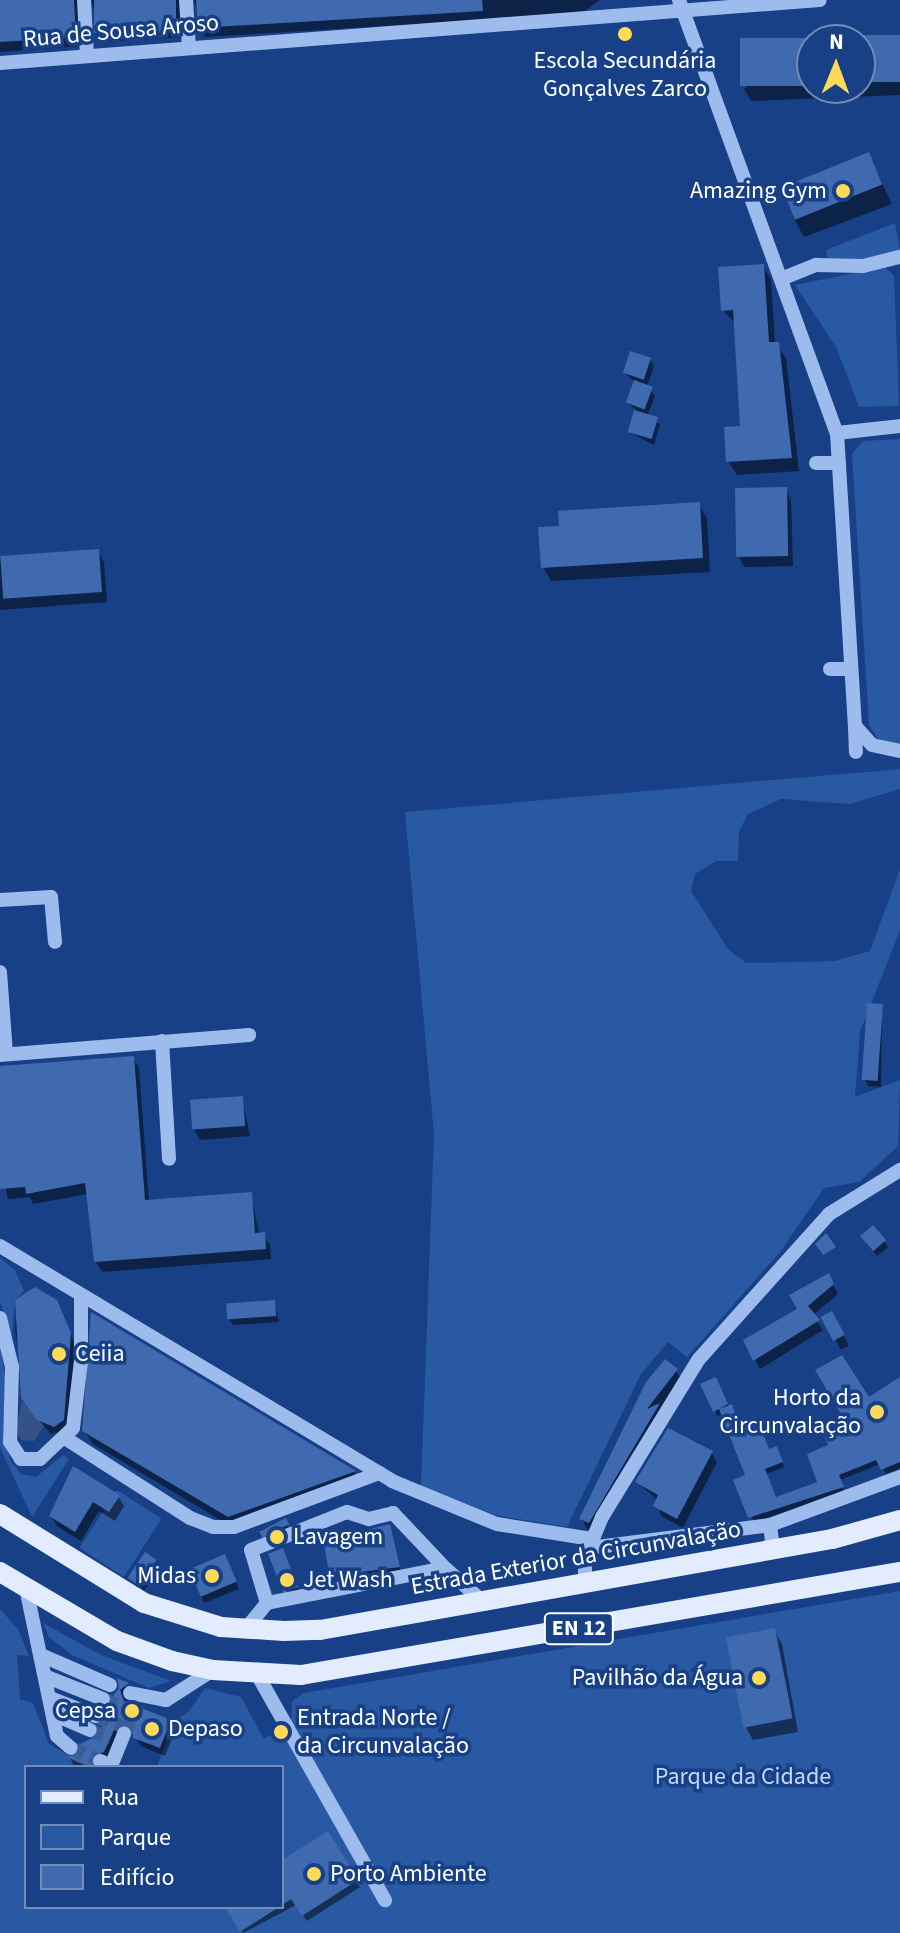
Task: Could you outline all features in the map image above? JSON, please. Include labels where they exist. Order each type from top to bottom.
[{"type":"main road","points":[[0,1499],[23,1529]]},
{"type":"main road","name":"Estrada Exterior da Circunvalação","points":[[0,1514],[144,1603],[245,1630],[320,1630],[773,1550],[900,1520]]},
{"type":"main road","name":"EN 12","points":[[0,1572],[117,1641],[213,1670],[257,1674],[339,1672],[900,1572]]},
{"type":"street","points":[[84,0],[87,56]]},
{"type":"street","points":[[186,0],[189,48]]},
{"type":"street","name":"Rua de Sousa Aroso","points":[[0,63],[680,5],[820,0]]},
{"type":"street","points":[[680,5],[837,433],[856,752]]},
{"type":"street","points":[[781,279],[816,265],[863,266],[900,257]]},
{"type":"street","points":[[837,433],[900,426]]},
{"type":"street","points":[[816,463],[839,463]]},
{"type":"street","points":[[830,669],[851,669]]},
{"type":"street","points":[[855,726],[872,745],[900,751]]},
{"type":"street","points":[[0,900],[51,897],[55,942]]},
{"type":"street","points":[[0,972],[3,1054],[249,1035]]},
{"type":"street","points":[[162,1041],[169,1159]]},
{"type":"street","points":[[585,1583],[590,1544],[646,1441],[717,1337],[829,1214],[900,1170]]},
{"type":"street","points":[[0,1246],[379,1473],[497,1524],[590,1544],[770,1525],[900,1477]]},
{"type":"street","points":[[0,1318],[12,1367],[10,1442],[27,1461],[46,1456],[73,1428],[78,1401],[81,1296]]},
{"type":"street","points":[[65,1438],[190,1518],[213,1527],[234,1527],[379,1473]]},
{"type":"street","points":[[267,1603],[251,1550],[347,1512],[369,1519],[393,1513],[445,1568],[482,1601]]},
{"type":"street","points":[[770,1525],[773,1550]]},
{"type":"street","points":[[245,1630],[267,1603],[445,1568]]},
{"type":"street","points":[[26,1588],[60,1744],[71,1748]]},
{"type":"street","points":[[43,1656],[110,1685]]},
{"type":"street","points":[[136,1698],[166,1700],[213,1670]]},
{"type":"street","points":[[257,1674],[385,1900]]},
{"type":"street","points":[[47,1677],[103,1699]]},
{"type":"street","points":[[50,1698],[93,1723],[53,1714]]},
{"type":"street","points":[[111,1765],[119,1738]]},
{"type":"street","points":[[100,1761],[109,1765]]},
{"type":"green space","points":[[895,223],[900,251],[864,261],[828,260],[826,250]]},
{"type":"green space","points":[[885,267],[894,276],[899,406],[859,407],[836,347],[795,285]]},
{"type":"green space","points":[[900,439],[900,744],[878,739],[869,725],[852,454],[863,441]]},
{"type":"green space","points":[[900,769],[900,789],[850,804],[781,799],[748,814],[739,831],[738,861],[716,861],[695,874],[691,891],[728,949],[746,963],[835,961],[870,951],[900,869],[900,930],[860,1032],[855,1097],[900,1080],[898,1146],[859,1182],[824,1188],[780,1252],[687,1357],[668,1342],[641,1374],[567,1527],[495,1515],[421,1486],[434,1134],[405,812]]},
{"type":"green space","points":[[0,1258],[15,1270],[24,1291],[15,1300],[12,1335],[0,1302]]},
{"type":"green space","points":[[0,1340],[5,1378],[3,1434],[11,1462],[21,1474],[36,1477],[63,1455],[69,1459],[32,1517],[0,1447]]},
{"type":"green space","points":[[117,1490],[161,1519],[124,1577],[79,1548]]},
{"type":"green space","name":"Parque da Cidade","points":[[900,1591],[900,1933],[0,1933],[0,1609],[18,1629],[29,1656],[17,1655],[20,1699],[33,1703],[49,1744],[86,1765],[24,1765],[24,1909],[284,1909],[284,1765],[158,1765],[174,1722],[189,1711],[205,1688],[241,1697],[264,1739],[291,1721],[292,1701],[304,1693]]},
{"type":"green space","points":[[43,1623],[101,1655],[171,1681],[149,1688],[72,1655],[49,1637]]},
{"type":"shaded area","points":[[22,1401],[44,1426],[34,1441],[22,1440],[15,1432]]},
{"type":"building","points":[[0,0],[74,0],[76,37],[0,42]]},
{"type":"building","points":[[94,0],[176,0],[176,33],[94,33]]},
{"type":"building","points":[[196,0],[482,0],[483,11],[198,28]]},
{"type":"building","points":[[876,35],[900,35],[900,82],[876,82]]},
{"type":"building","points":[[740,38],[796,38],[796,86],[740,86]]},
{"type":"building","points":[[869,152],[882,184],[795,220],[782,187]]},
{"type":"building","points":[[764,264],[769,342],[779,342],[792,458],[726,462],[724,427],[740,426],[733,310],[721,311],[718,267]]},
{"type":"building","points":[[630,351],[651,358],[644,380],[623,373]]},
{"type":"building","points":[[634,380],[653,387],[645,409],[626,403]]},
{"type":"building","points":[[634,410],[658,417],[652,439],[628,432]]},
{"type":"building","points":[[787,487],[788,556],[736,557],[735,488]]},
{"type":"building","points":[[700,502],[703,558],[541,568],[538,527],[559,526],[558,511]]},
{"type":"building","points":[[99,549],[102,592],[3,599],[0,556]]},
{"type":"building","points":[[867,1003],[883,1004],[878,1081],[862,1080]]},
{"type":"building","points":[[134,1056],[145,1200],[252,1192],[255,1233],[265,1232],[266,1249],[94,1262],[85,1183],[26,1194],[25,1187],[0,1189],[0,1066]]},
{"type":"building","points":[[243,1096],[245,1126],[192,1130],[190,1100]]},
{"type":"building","points":[[873,1225],[886,1240],[873,1251],[860,1236]]},
{"type":"building","points":[[826,1233],[836,1247],[823,1255],[815,1244]]},
{"type":"building","points":[[829,1273],[834,1284],[808,1306],[820,1320],[753,1361],[743,1340],[797,1309],[789,1295]]},
{"type":"building","points":[[35,1287],[57,1300],[71,1333],[64,1420],[54,1427],[37,1420],[21,1398],[15,1300]]},
{"type":"building","points":[[275,1300],[276,1316],[227,1319],[226,1303]]},
{"type":"building","points":[[832,1311],[845,1335],[833,1341],[821,1317]]},
{"type":"building","points":[[91,1312],[356,1471],[228,1517],[82,1431]]},
{"type":"building","points":[[842,1355],[869,1397],[900,1377],[900,1462],[881,1470],[876,1460],[839,1475],[844,1487],[748,1518],[733,1480],[745,1475],[719,1409],[732,1404],[738,1423],[756,1417],[769,1449],[777,1446],[783,1462],[765,1469],[776,1497],[817,1482],[807,1454],[828,1445],[823,1433],[845,1421],[815,1370]]},
{"type":"building","points":[[665,1359],[678,1369],[647,1409],[660,1403],[589,1523],[579,1519],[646,1382]]},
{"type":"building","points":[[716,1377],[728,1404],[713,1412],[700,1384]]},
{"type":"building","points":[[668,1428],[713,1451],[677,1519],[653,1506],[658,1495],[635,1482]]},
{"type":"building","points":[[73,1466],[120,1495],[109,1512],[93,1502],[75,1532],[49,1516]]},
{"type":"building","points":[[286,1518],[289,1524],[262,1538],[259,1532]]},
{"type":"building","points":[[390,1524],[400,1567],[330,1576],[324,1545],[371,1535],[370,1529]]},
{"type":"building","points":[[283,1548],[298,1587],[283,1593],[268,1554]]},
{"type":"building","points":[[145,1552],[157,1560],[139,1586],[128,1578]]},
{"type":"building","name":"Midas","points":[[225,1554],[237,1582],[201,1597],[189,1569]]},
{"type":"building","name":"Pavilhão da Água","points":[[775,1628],[793,1718],[743,1728],[726,1638]]},
{"type":"building","points":[[117,1678],[129,1683],[120,1690],[124,1701],[171,1720],[160,1748],[133,1738],[132,1729],[123,1724],[114,1730],[104,1752],[91,1756],[92,1765],[67,1757],[78,1755],[80,1744],[99,1735],[106,1719],[103,1709],[119,1688]]},
{"type":"building","points":[[328,1831],[358,1880],[302,1916],[291,1899],[284,1904],[284,1859]]},
{"type":"building","points":[[226,1909],[276,1909],[240,1932]]},
{"type":"tunnel","points":[[103,1699],[134,1712]]},
{"type":"tunnel","points":[[124,1734],[137,1704]]},
{"type":"tunnel","points":[[96,1716],[127,1728]]},
{"type":"tunnel","points":[[90,1730],[110,1738]]},
{"type":"tunnel","points":[[71,1748],[100,1761]]},
{"type":"place","name":"Escola Secundária Gonçalves Zarco","points":[[625,34]]},
{"type":"place","name":"Amazing Gym","points":[[843,191]]},
{"type":"place","name":"Ceiia","points":[[59,1354]]},
{"type":"place","name":"Horto da Circunvalação","points":[[877,1412]]},
{"type":"place","name":"Lavagem","points":[[277,1537]]},
{"type":"place","name":"Midas","points":[[212,1576]]},
{"type":"place","name":"Jet Wash","points":[[287,1580]]},
{"type":"place","name":"Pavilhão da Água","points":[[759,1678]]},
{"type":"place","name":"Cepsa","points":[[132,1711]]},
{"type":"place","name":"Depaso","points":[[152,1729]]},
{"type":"place","name":"Entrada Norte / da Circunvalação","points":[[281,1732]]},
{"type":"place","name":"Porto Ambiente","points":[[314,1874]]}]
